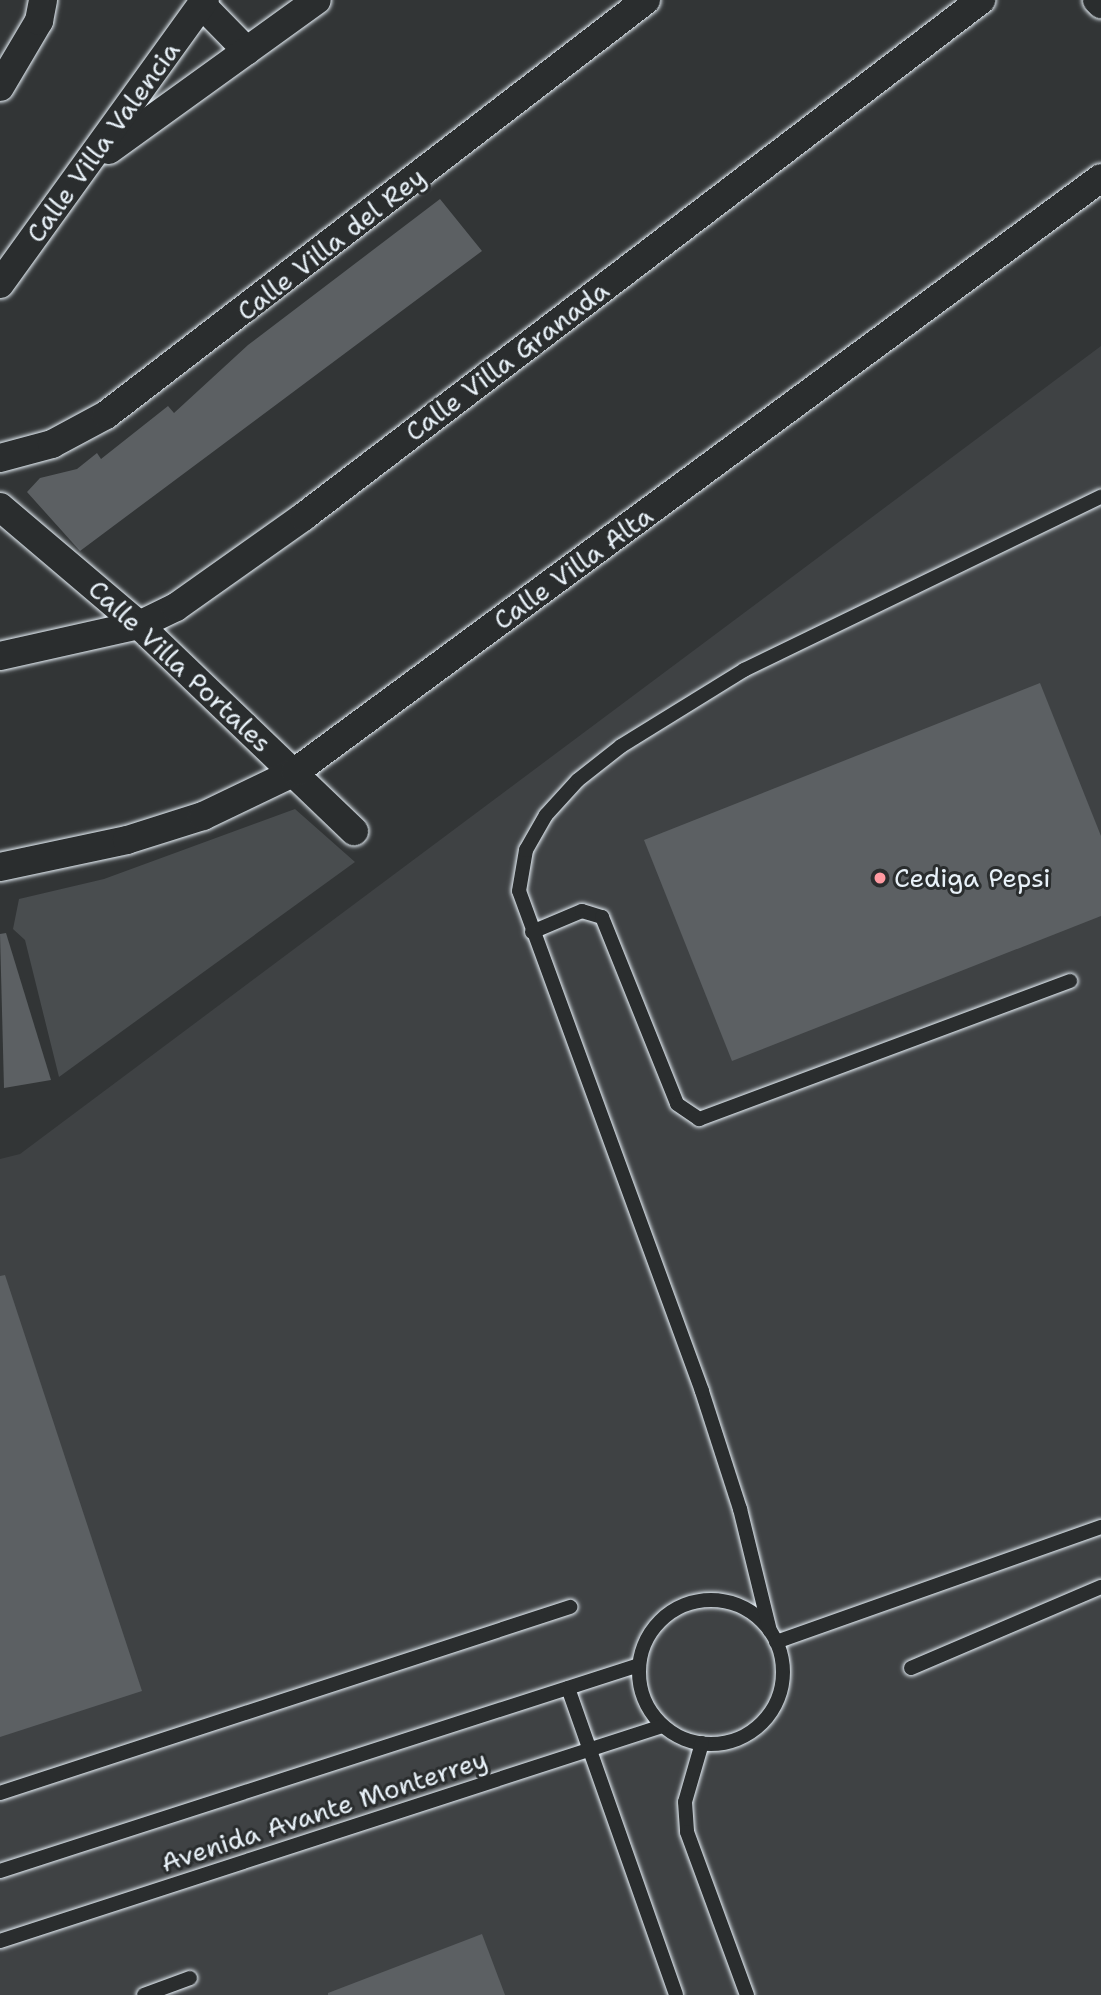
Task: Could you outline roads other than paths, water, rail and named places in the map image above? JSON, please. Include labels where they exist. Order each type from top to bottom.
[{"type":"street","points":[[0,87],[39,21],[43,0]]},
{"type":"street","points":[[91,164],[317,0]]},
{"type":"street","name":"Calle Villa del Rey","points":[[0,458],[52,444],[106,415],[646,0]]},
{"type":"street","name":"Calle Villa Granada","points":[[0,656],[139,625],[176,607],[303,517],[981,0]]},
{"type":"street","points":[[1097,0],[1101,4]]},
{"type":"street","points":[[204,2],[247,51]]},
{"type":"street","name":"Calle Villa Valencia","points":[[0,284],[91,164],[204,2]]},
{"type":"street","name":"Calle Villa Alta","points":[[0,867],[127,840],[191,820],[295,772],[1101,178]]},
{"type":"street","name":"Calle Villa Portales","points":[[0,507],[139,625],[354,831]]},
{"type":"lane","points":[[773,1637],[736,1605],[692,1602],[655,1625],[639,1665],[640,1688],[662,1726],[702,1743],[744,1736],[762,1723],[782,1685],[773,1637],[740,1509],[702,1391],[519,891],[526,850],[545,815],[621,746],[744,670],[1101,497]]},
{"type":"lane","points":[[532,932],[582,911],[602,917],[677,1104],[699,1119],[1070,981]]},
{"type":"lane","points":[[773,1637],[1101,1527]]},
{"type":"lane","points":[[911,1668],[1101,1587]]},
{"type":"lane","points":[[0,1793],[570,1607]]},
{"type":"lane","name":"Avenida Avante Monterrey","points":[[0,1871],[639,1665]]},
{"type":"lane","points":[[568,1688],[676,1995]]},
{"type":"lane","name":"Avenida Avante Monterrey","points":[[0,1941],[662,1726]]},
{"type":"lane","points":[[702,1743],[685,1802],[687,1832],[747,1995]]},
{"type":"lane","points":[[144,1995],[190,1978]]},
{"type":"place","name":"Cediga Pepsi","points":[[880,878]]}]
